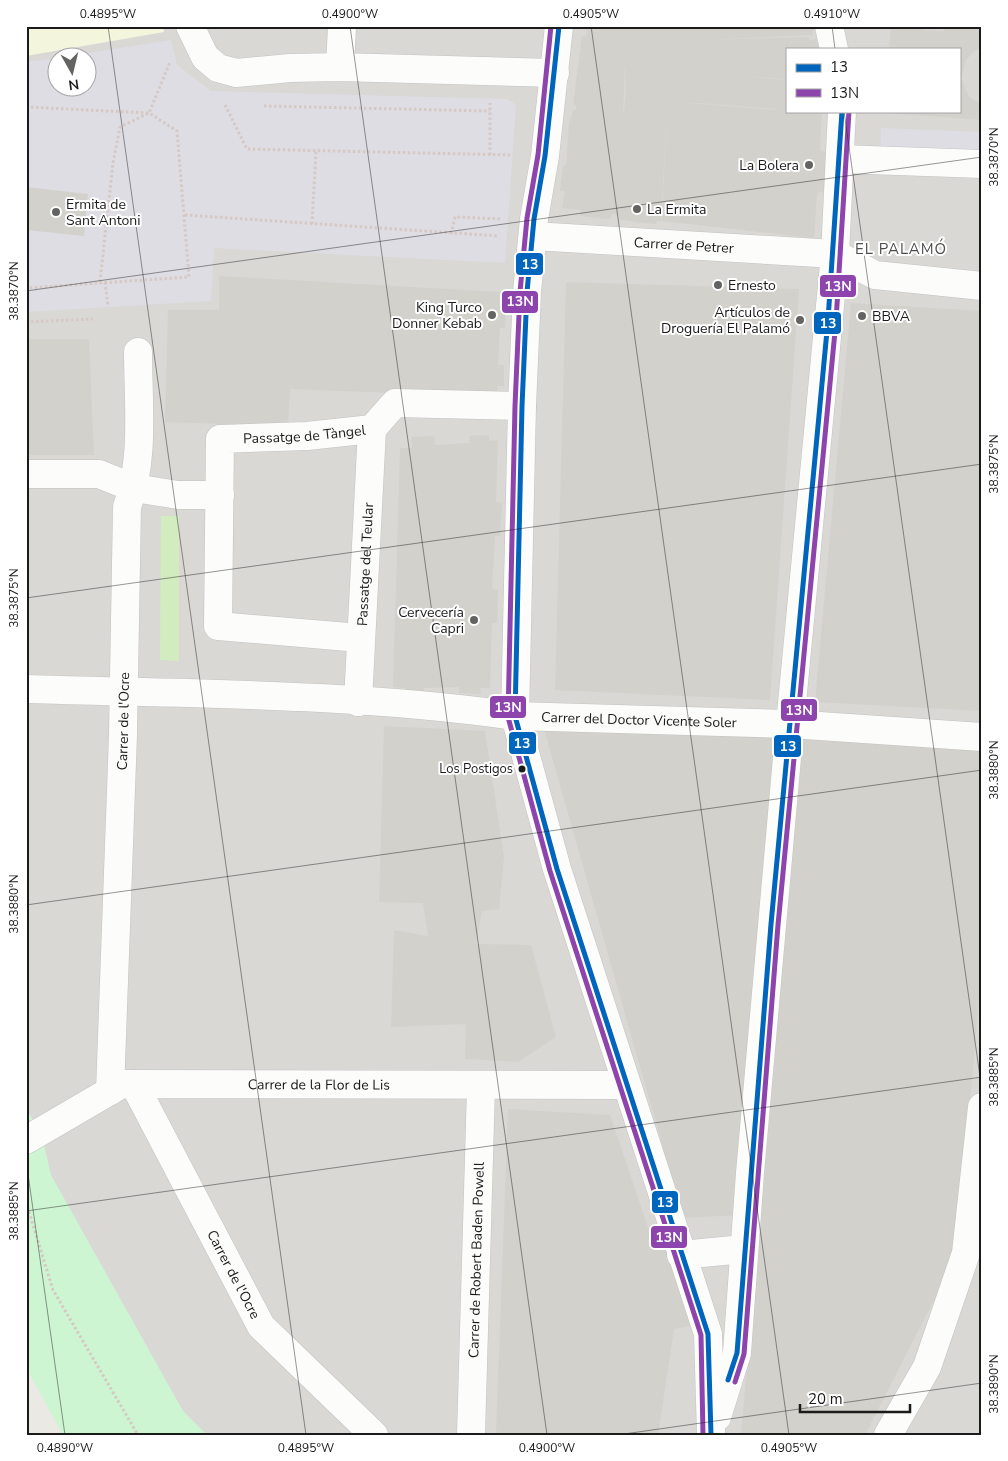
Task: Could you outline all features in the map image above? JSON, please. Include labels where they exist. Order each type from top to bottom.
[{"type":"street","points":[[190,26],[205,57],[218,68],[236,73],[290,68],[340,67],[555,73]]},
{"type":"street","points":[[340,67],[342,26]]},
{"type":"street","points":[[559,26],[555,73],[520,236],[527,292],[522,406],[516,716],[557,869],[708,1334],[711,1435]]},
{"type":"street","points":[[828,26],[834,48]]},
{"type":"street","points":[[711,1435],[737,1353],[744,1249],[790,724],[835,254],[842,112]]},
{"type":"street","points":[[840,159],[982,164]]},
{"type":"street","name":"Carrer de Petrer","points":[[520,236],[835,254]]},
{"type":"street","points":[[835,254],[875,275],[982,286]]},
{"type":"street","name":"Carrer de l'Ocre","points":[[138,352],[138,438],[134,488],[127,506],[122,1088],[262,1326],[374,1435]]},
{"type":"street","name":"Passatge de Tàngel","points":[[360,638],[218,626],[220,439],[307,436],[372,428],[395,403],[522,406]]},
{"type":"street","name":"Passatge del Teular","points":[[358,702],[372,428]]},
{"type":"street","points":[[26,474],[99,474],[134,488],[178,495],[220,495]]},
{"type":"street","name":"Carrer del Doctor Vicente Soler","points":[[26,689],[358,702],[516,716],[790,724],[982,737]]},
{"type":"street","name":"Carrer de la Flor de Lis","points":[[122,1088],[626,1085]]},
{"type":"street","name":"Carrer de Robert Baden Powell","points":[[471,1435],[481,1086]]},
{"type":"street","points":[[26,1140],[122,1088]]},
{"type":"street","points":[[888,1435],[926,1367],[966,1253],[982,1107]]},
{"type":"street","points":[[681,1255],[744,1249]]},
{"type":"path","points":[[150,113],[154,98],[174,56]]},
{"type":"path","points":[[223,99],[247,149],[512,155]]},
{"type":"path","points":[[291,106],[490,112],[490,154]]},
{"type":"path","points":[[26,107],[150,113],[178,131],[189,277],[26,288]]},
{"type":"path","points":[[108,307],[102,282],[112,163],[120,127],[150,113]]},
{"type":"path","points":[[312,224],[316,151]]},
{"type":"path","points":[[185,214],[451,234],[520,236]]},
{"type":"path","points":[[451,234],[454,217],[508,219]]},
{"type":"path","points":[[26,322],[93,319]]},
{"type":"path","points":[[26,1202],[53,1290],[138,1435]]},
{"type":"shaded area","points":[[26,26],[982,26],[982,1435],[102,1435],[26,1290]]},
{"type":"shaded area","points":[[26,26],[163,26],[164,32],[72,48],[48,48],[48,52],[26,56]]},
{"type":"shaded area","points":[[171,40],[177,65],[211,91],[507,99],[516,105],[505,263],[214,248],[211,301],[26,312],[26,62],[48,59],[48,98],[98,98],[98,52]]},
{"type":"shaded area","points":[[881,128],[982,132],[982,173],[880,171]]},
{"type":"shaded area","points":[[535,308],[545,310],[534,585],[525,584]]},
{"type":"shaded area","points":[[255,706],[354,710],[352,721],[256,718]]},
{"type":"green space","points":[[161,516],[179,516],[179,661],[160,660]]},
{"type":"green space","points":[[26,1109],[41,1132],[51,1175],[183,1411],[207,1435],[63,1435],[26,1368]]},
{"type":"building","points":[[587,26],[816,26],[817,30],[812,31],[813,35],[702,40],[808,37],[810,41],[816,39],[819,48],[786,48],[786,79],[739,76],[786,80],[786,112],[822,112],[820,150],[826,153],[824,191],[817,193],[814,238],[662,221],[667,103],[661,221],[657,221],[656,224],[636,222],[618,219],[619,215],[614,214],[611,214],[610,219],[580,216],[581,210],[562,208],[565,191],[560,191],[563,166],[566,166],[569,123],[573,110],[576,110],[576,105],[573,105],[582,36],[586,36]],"holes":[[[625,63],[626,94],[623,113]],[[687,103],[776,109],[776,110]]]},
{"type":"building","points":[[891,26],[924,26],[923,30],[944,31],[945,26],[977,26],[982,32],[982,47],[973,52],[966,60],[961,78],[969,97],[982,105],[982,120],[884,113],[960,112],[960,48],[889,48]]},
{"type":"building","name":"Ermita de Sant Antoni","points":[[26,187],[88,194],[84,236],[26,230]]},
{"type":"building","points":[[219,276],[501,292],[500,309],[506,309],[505,328],[500,328],[498,365],[504,365],[504,386],[497,386],[497,397],[290,389],[288,426],[165,422],[168,310],[219,310]]},
{"type":"building","points":[[566,282],[799,289],[770,700],[555,690]]},
{"type":"building","points":[[851,303],[982,311],[982,711],[815,702]]},
{"type":"building","points":[[26,339],[89,339],[94,455],[26,455]]},
{"type":"building","points":[[489,435],[489,441],[498,440],[496,502],[502,503],[500,536],[495,536],[492,589],[498,590],[497,623],[492,623],[490,688],[480,688],[481,694],[459,693],[459,687],[424,688],[424,693],[405,693],[405,688],[393,687],[400,448],[412,448],[411,437],[434,436],[435,445],[470,443],[469,436]]},
{"type":"building","points":[[542,722],[781,732],[739,1215],[683,1218]]},
{"type":"building","points":[[384,726],[485,731],[504,857],[499,909],[482,911],[476,944],[531,945],[556,1037],[518,1062],[465,1059],[466,1024],[391,1027],[394,930],[428,936],[423,903],[379,902]]},
{"type":"building","points":[[804,729],[982,738],[982,970],[956,1257],[865,1435],[741,1435]]},
{"type":"building","points":[[508,1109],[610,1115],[655,1248],[666,1246],[690,1326],[674,1329],[658,1435],[496,1435]]},
{"type":"transit line","name":"13N","points":[[551,26],[538,155],[527,218],[520,292],[515,406],[508,717],[550,871],[701,1335],[703,1435]]},
{"type":"transit line","name":"13","points":[[559,26],[545,156],[534,219],[527,292],[522,406],[515,716],[557,869],[708,1334],[711,1435]]},
{"type":"transit line","name":"13","points":[[728,1380],[737,1353],[771,924],[828,320],[842,112]]},
{"type":"transit line","name":"13N","points":[[735,1382],[744,1354],[778,925],[836,321],[849,112]]},
{"type":"place","name":"La Bolera","points":[[809,165]]},
{"type":"place","name":"La Ermita","points":[[637,209]]},
{"type":"place","name":"Ermita de Sant Antoni","points":[[56,212]]},
{"type":"place","name":"Ernesto","points":[[718,285]]},
{"type":"place","name":"King Turco Donner Kebab","points":[[492,315]]},
{"type":"place","name":"BBVA","points":[[862,316]]},
{"type":"place","name":"Artículos de Droguería El Palamó","points":[[800,320]]},
{"type":"place","name":"Cervecería Capri","points":[[474,620]]},
{"type":"place","name":"Los Postigos","points":[[522,769]]},
{"type":"district","name":"EL PALAMÓ","points":[[901,249]]}]
